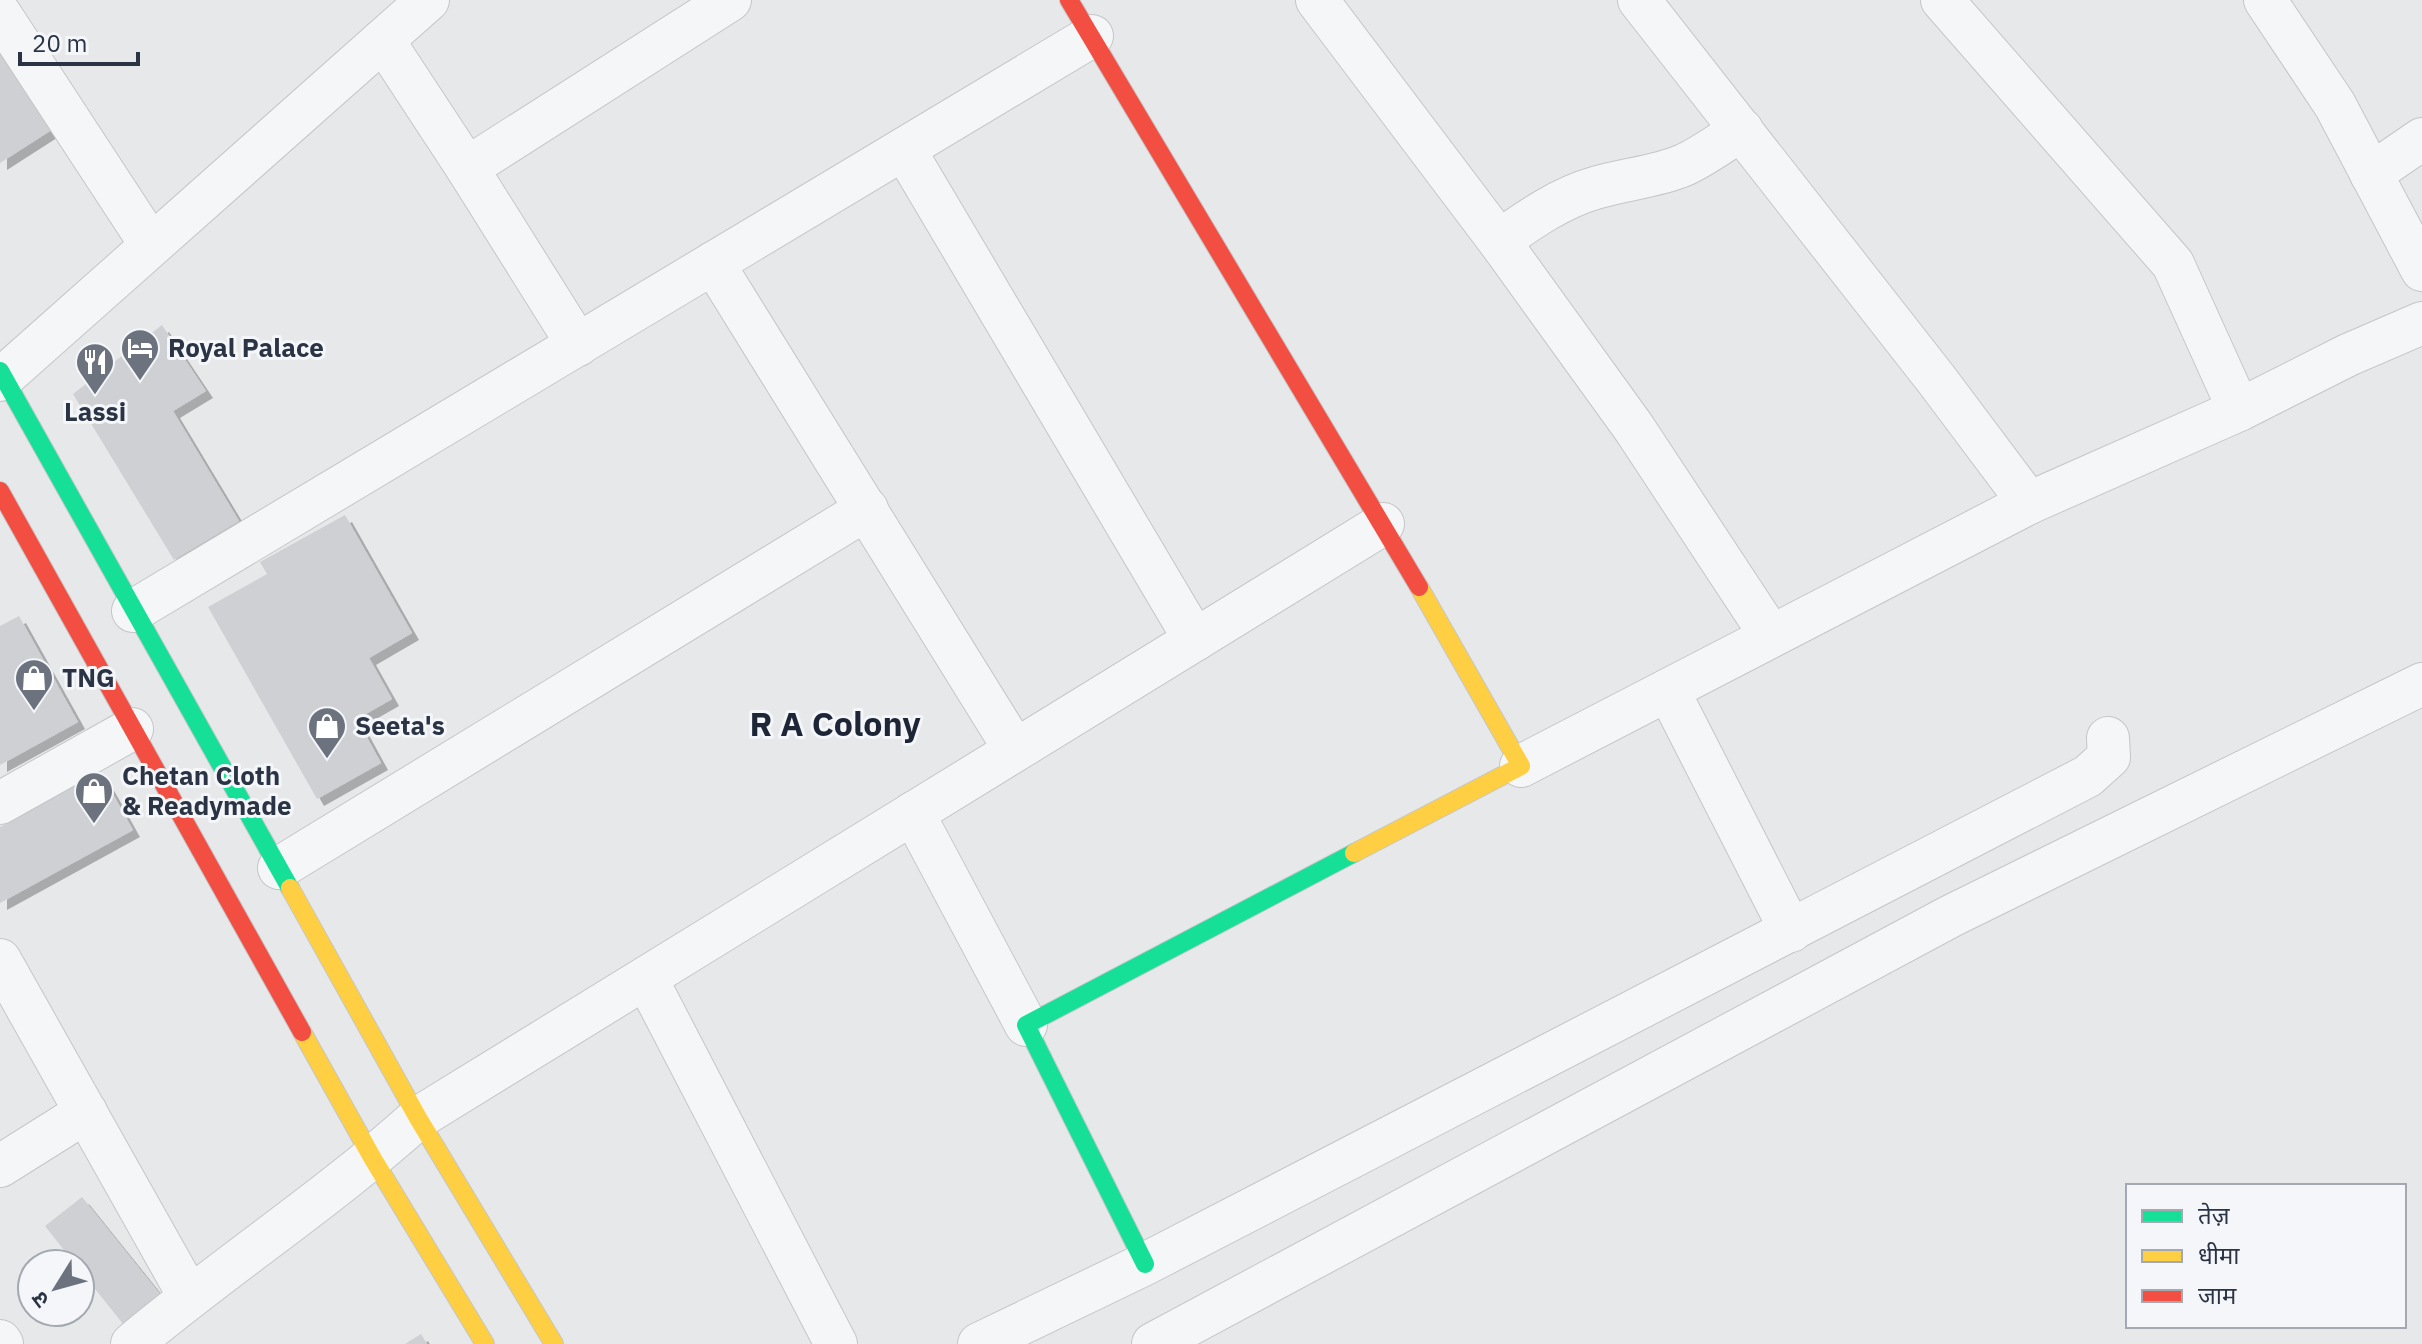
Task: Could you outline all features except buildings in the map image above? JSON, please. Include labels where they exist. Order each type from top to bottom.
[{"type":"street","points":[[428,0],[1,376],[418,1118],[554,1344]]},
{"type":"street","points":[[467,168],[730,0]]},
{"type":"street","points":[[1069,0],[1383,524],[1521,766]]},
{"type":"street","points":[[1317,0],[1499,241],[1634,428],[1771,636]]},
{"type":"street","points":[[1639,0],[2029,503]]},
{"type":"street","points":[[1942,0],[2173,264],[2239,410]]},
{"type":"street","points":[[2265,0],[2335,105],[2422,270]]},
{"type":"street","points":[[0,14],[151,245]]},
{"type":"street","points":[[133,611],[1092,36]]},
{"type":"street","points":[[383,40],[578,345]]},
{"type":"street","points":[[1499,241],[1537,214],[1593,188],[1659,174],[1686,164],[1742,130]]},
{"type":"street","points":[[2371,174],[2422,139]]},
{"type":"street","points":[[904,149],[1195,640]]},
{"type":"street","points":[[713,263],[1015,750]]},
{"type":"street","points":[[1026,1025],[2029,503],[2239,410],[2348,355],[2422,323]]},
{"type":"street","points":[[0,491],[373,1159],[485,1344]]},
{"type":"street","points":[[279,868],[867,509]]},
{"type":"street","points":[[132,1344],[189,1296],[373,1159],[418,1118],[1383,524]]},
{"type":"street","points":[[1153,1344],[1951,916],[2422,684]]},
{"type":"street","points":[[1668,690],[1791,931]]},
{"type":"street","points":[[0,803],[132,729]]},
{"type":"street","points":[[979,1344],[1145,1264],[2088,776],[2109,757],[2108,738]]},
{"type":"street","points":[[913,813],[1026,1025],[1145,1264]]},
{"type":"street","points":[[0,960],[189,1296]]},
{"type":"street","points":[[646,978],[836,1344]]},
{"type":"street","points":[[0,1166],[86,1112]]},
{"type":"traffic: fast","points":[[0,371],[290,888]]},
{"type":"traffic: fast","points":[[1145,1264],[1026,1025],[1354,853]]},
{"type":"traffic: slow","points":[[1354,853],[1521,766],[1419,587]]},
{"type":"traffic: slow","points":[[290,888],[418,1118],[554,1344]]},
{"type":"traffic: slow","points":[[302,1032],[373,1159],[485,1344]]},
{"type":"traffic: jam","points":[[1069,0],[1419,587]]},
{"type":"traffic: jam","points":[[0,491],[302,1032]]},
{"type":"place","name":"Royal Palace","points":[[140,382]]},
{"type":"place","name":"Lassi","points":[[95,396]]},
{"type":"place","name":"TNG","points":[[34,712]]},
{"type":"place","name":"Seeta's","points":[[327,760]]},
{"type":"place","name":"Chetan Cloth & Readymade","points":[[94,825]]},
{"type":"district","name":"R A Colony","points":[[835,724]]}]
